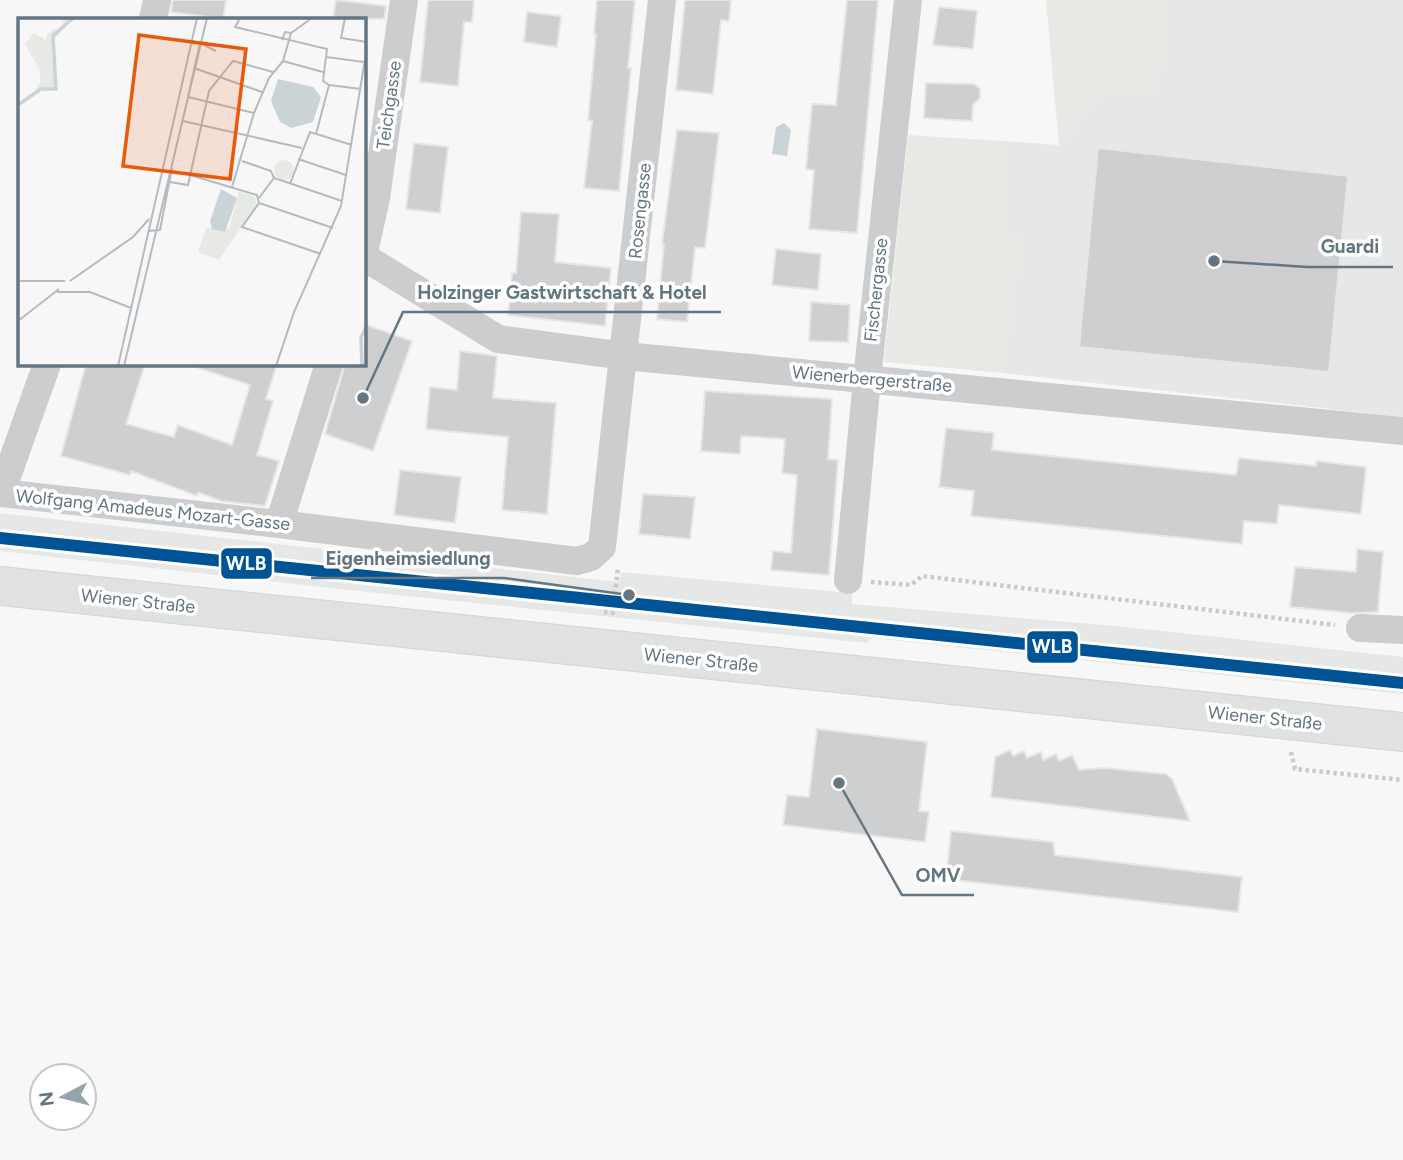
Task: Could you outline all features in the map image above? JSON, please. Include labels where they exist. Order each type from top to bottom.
[{"type":"main road","name":"Wiener Straße","points":[[0,586],[1403,732]]},
{"type":"street","points":[[153,18],[157,0]]},
{"type":"street","name":"Teichgasse","points":[[366,242],[376,198],[404,0]]},
{"type":"street","name":"Rosengasse","points":[[602,547],[662,0]]},
{"type":"street","name":"Fischergasse","points":[[848,580],[908,0]]},
{"type":"street","name":"Wienerbergerstraße","points":[[366,258],[498,339],[625,356],[1403,431]]},
{"type":"street","name":"Wolfgang Amadeus Mozart-Gasse","points":[[46,366],[1,493],[577,561],[591,557],[602,547]]},
{"type":"street","points":[[279,524],[328,366]]},
{"type":"street","points":[[1360,628],[1403,631]]},
{"type":"path","points":[[602,547],[618,557],[613,613],[604,612]]},
{"type":"path","points":[[848,580],[911,585],[922,576],[1360,628]]},
{"type":"path","points":[[1284,720],[1296,769],[1403,780]]},
{"type":"shaded area","points":[[1046,0],[1168,0],[1157,96],[1101,93],[1059,145]]},
{"type":"shaded area","points":[[1168,0],[1403,0],[1403,417],[1003,373],[1021,237],[1002,232],[1002,141],[1059,145],[1101,93],[1157,96]]},
{"type":"shaded area","points":[[784,123],[791,130],[787,156],[772,154],[776,127]]},
{"type":"shaded area","points":[[908,135],[1002,141],[1002,232],[1021,237],[1003,373],[884,362]]},
{"type":"shaded area","points":[[0,513],[619,582],[621,572],[852,593],[852,604],[1116,626],[1403,657],[1403,694],[872,638],[867,643],[0,551]]},
{"type":"building","points":[[173,0],[226,0],[223,18],[171,12]]},
{"type":"building","points":[[336,0],[386,6],[384,19],[333,18]]},
{"type":"building","points":[[428,0],[474,0],[472,22],[464,22],[458,86],[420,82]]},
{"type":"building","points":[[597,0],[635,0],[619,191],[584,188],[592,121],[588,120]]},
{"type":"building","points":[[685,0],[731,0],[729,21],[721,20],[713,94],[676,90]]},
{"type":"building","points":[[847,0],[878,0],[857,233],[809,229],[814,170],[806,169],[812,104],[836,105]]},
{"type":"building","points":[[939,7],[977,11],[973,49],[933,45]]},
{"type":"building","points":[[527,12],[561,16],[557,47],[524,42]]},
{"type":"building","points":[[926,83],[974,84],[980,89],[980,98],[973,105],[972,121],[924,118]]},
{"type":"building","points":[[677,130],[719,133],[705,248],[695,247],[687,322],[657,319],[662,244]]},
{"type":"building","points":[[414,143],[448,147],[440,213],[406,209]]},
{"type":"building","points":[[1098,148],[1348,176],[1329,372],[1079,347]]},
{"type":"building","points":[[521,212],[559,214],[555,262],[611,268],[605,326],[508,315],[512,273],[516,273]]},
{"type":"building","points":[[776,249],[821,254],[818,290],[772,285]]},
{"type":"building","points":[[811,302],[850,305],[848,342],[809,341]]},
{"type":"building","points":[[366,325],[412,341],[373,451],[325,434],[344,366],[366,366]]},
{"type":"building","points":[[460,351],[497,356],[493,398],[556,403],[547,514],[502,510],[508,437],[426,429],[430,387],[457,390]]},
{"type":"building","points":[[85,366],[144,366],[126,424],[174,437],[178,425],[232,445],[250,385],[198,366],[276,366],[266,399],[273,401],[257,455],[279,461],[265,506],[221,501],[198,492],[197,496],[131,471],[130,475],[61,456]]},
{"type":"building","points":[[705,391],[832,399],[828,459],[838,460],[829,575],[771,570],[773,551],[791,553],[797,475],[782,473],[785,439],[741,436],[740,454],[701,451]]},
{"type":"building","points":[[946,428],[994,433],[992,450],[1236,475],[1239,458],[1316,466],[1317,461],[1366,467],[1361,514],[1279,505],[1277,524],[1244,521],[1242,544],[971,516],[974,491],[939,487]]},
{"type":"building","points":[[400,470],[461,477],[455,523],[394,515]]},
{"type":"building","points":[[643,494],[695,497],[690,539],[639,534]]},
{"type":"building","points":[[1357,549],[1383,552],[1378,612],[1352,613],[1290,607],[1295,567],[1356,572]]},
{"type":"building","points":[[817,729],[927,742],[919,811],[929,812],[925,842],[783,825],[787,795],[809,797]]},
{"type":"building","points":[[1010,750],[1013,756],[1024,751],[1027,758],[1041,752],[1043,760],[1056,754],[1059,761],[1072,755],[1079,770],[1103,768],[1166,774],[1172,779],[1190,821],[991,797],[995,757]]},
{"type":"building","points":[[951,831],[1053,842],[1055,855],[1242,877],[1238,912],[946,879]]},
{"type":"transit line","name":"WLB","points":[[0,538],[1403,683]]},
{"type":"place","name":"Guardi","points":[[1214,261]]},
{"type":"place","name":"Holzinger Gastwirtschaft & Hotel","points":[[363,398]]},
{"type":"place","name":"Eigenheimsiedlung","points":[[629,595]]},
{"type":"place","name":"OMV","points":[[839,783]]}]
